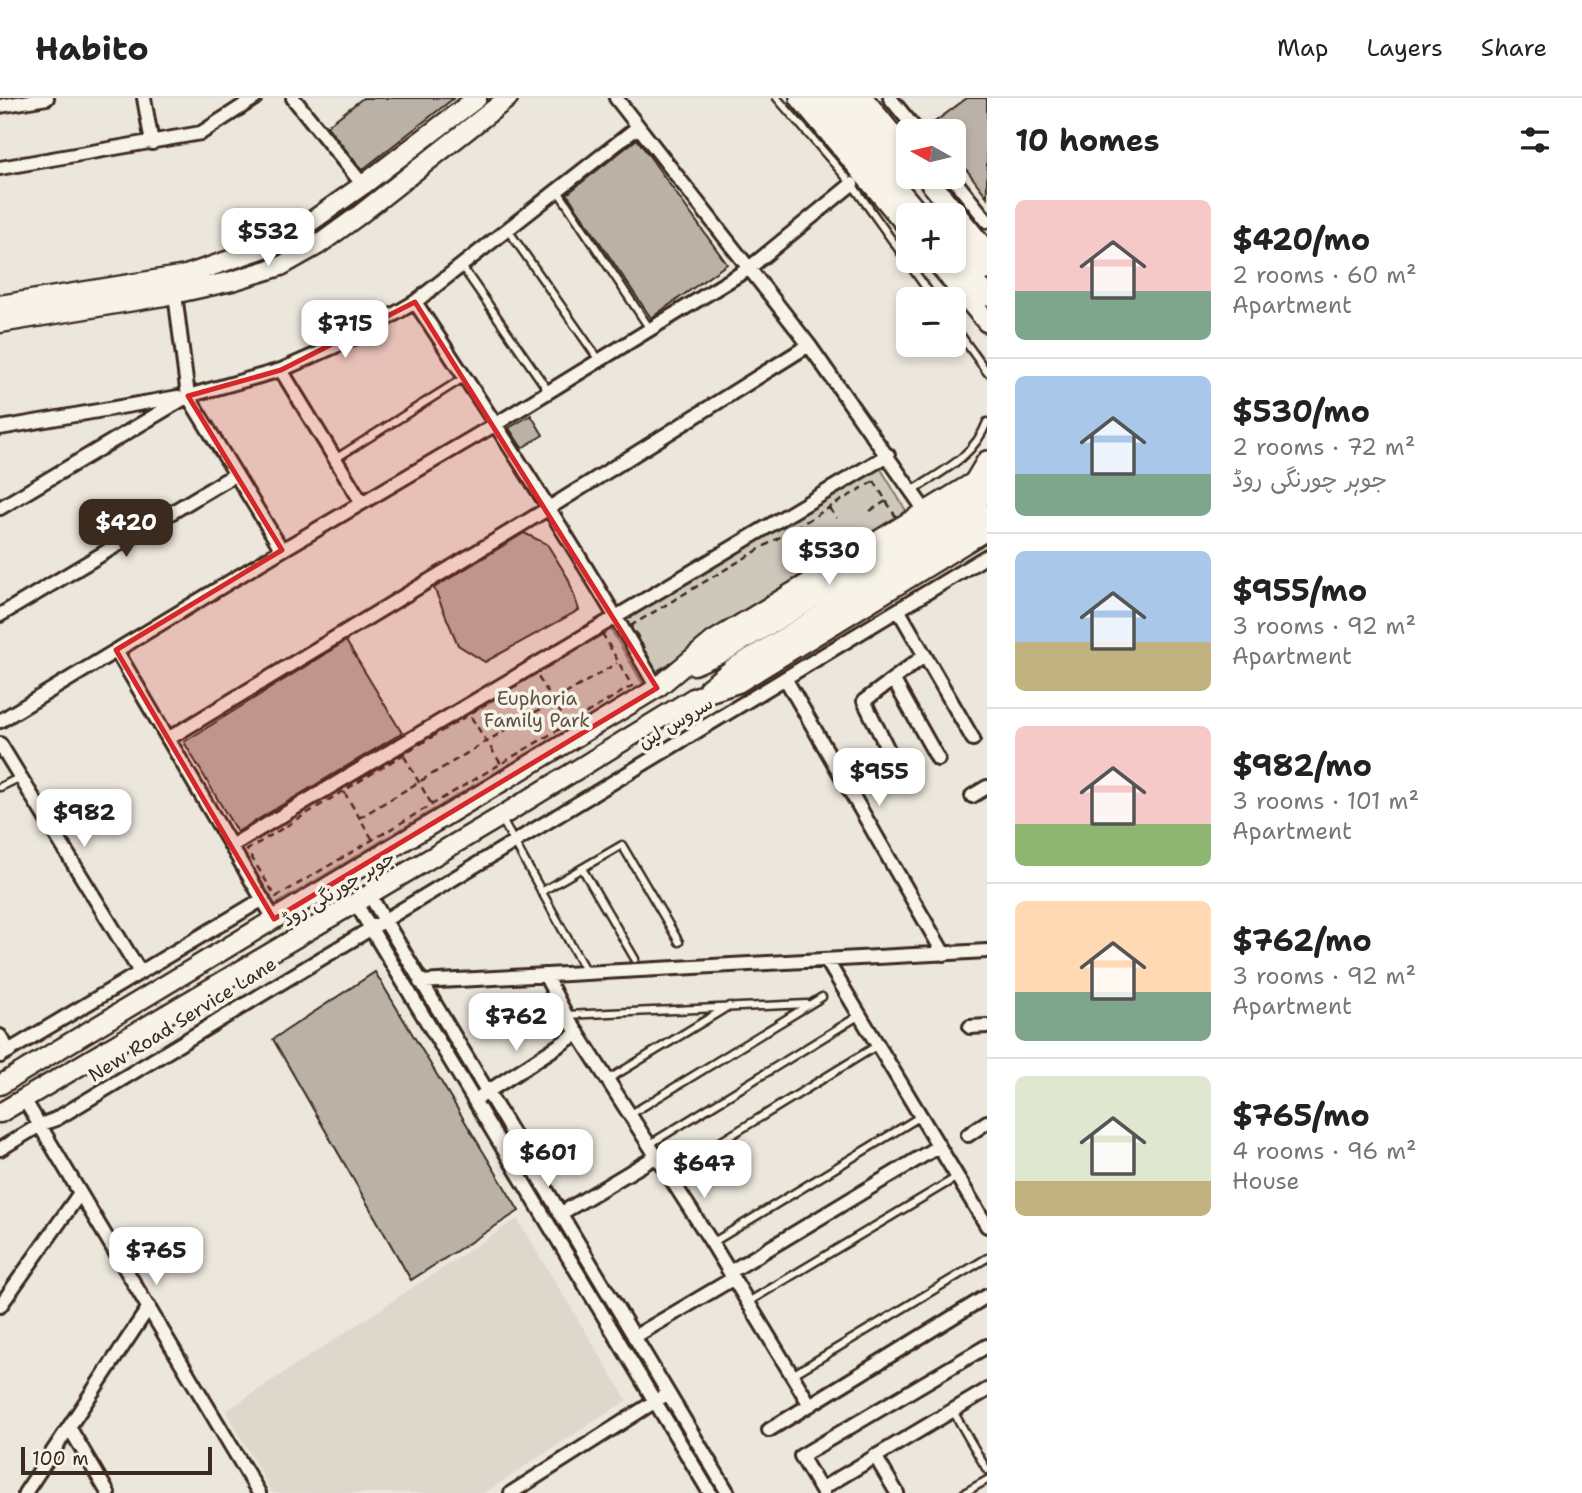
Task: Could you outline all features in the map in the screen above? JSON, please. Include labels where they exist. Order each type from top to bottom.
[{"type":"main road","points":[[0,305],[186,275],[282,242],[363,185],[477,98]]},
{"type":"main road","points":[[0,323],[175,294],[281,266],[318,245],[508,98]]},
{"type":"main road","points":[[800,98],[896,213]]},
{"type":"main road","points":[[822,98],[910,203]]},
{"type":"main road","points":[[843,98],[896,161]]},
{"type":"main road","points":[[863,98],[896,139]]},
{"type":"main road","points":[[920,189],[932,203]]},
{"type":"main road","points":[[936,189],[987,252]]},
{"type":"main road","points":[[966,244],[987,270]]},
{"type":"main road","points":[[966,271],[987,296]]},
{"type":"main road","points":[[946,273],[987,322]]},
{"type":"main road","points":[[983,483],[987,461]]},
{"type":"main road","name":"جوہر چورنگی روڈ","points":[[0,1085],[657,688],[681,671],[713,641],[926,512],[983,483]]},
{"type":"main road","name":"جوہر چورنگی روڈ","points":[[681,671],[723,652],[983,483]]},
{"type":"main road","name":"جوہر چورنگی روڈ","points":[[0,1113],[500,817],[695,697],[732,669],[987,514]]},
{"type":"main road","name":"جوہر چورنگی روڈ","points":[[695,697],[738,683],[987,530]]},
{"type":"main road","points":[[93,1029],[107,1051]]},
{"type":"main road","points":[[65,1046],[77,1068]]},
{"type":"street","points":[[0,106],[47,98]]},
{"type":"street","points":[[144,98],[152,143]]},
{"type":"street","points":[[0,168],[201,134],[255,98]]},
{"type":"street","points":[[293,98],[363,185]]},
{"type":"street","points":[[616,98],[809,345],[926,512]]},
{"type":"street","points":[[890,98],[907,119]]},
{"type":"street","points":[[0,428],[188,396],[281,370],[354,338],[415,302],[638,127]]},
{"type":"street","points":[[0,721],[549,392],[748,269],[852,184]]},
{"type":"street","points":[[962,189],[987,220]]},
{"type":"street","points":[[175,294],[188,396],[282,550]]},
{"type":"street","points":[[415,302],[496,424],[617,616],[657,688]]},
{"type":"street","points":[[168,739],[549,508],[809,345]]},
{"type":"street","points":[[281,370],[362,503]]},
{"type":"street","points":[[0,508],[188,396]]},
{"type":"street","points":[[231,845],[888,455]]},
{"type":"street","points":[[0,615],[236,474]]},
{"type":"street","name":"سروس لین","points":[[382,919],[987,556]]},
{"type":"street","points":[[899,611],[973,739]]},
{"type":"street","points":[[116,650],[274,919]]},
{"type":"street","points":[[901,776],[864,704],[865,698],[924,656]]},
{"type":"street","points":[[785,678],[944,954]]},
{"type":"street","points":[[892,678],[938,759]]},
{"type":"street","points":[[0,744],[139,972]]},
{"type":"street","points":[[972,796],[987,787]]},
{"type":"street","points":[[362,898],[382,919],[728,1493]]},
{"type":"street","points":[[362,898],[370,927],[710,1493]]},
{"type":"street","points":[[0,1036],[4,1053],[262,899]]},
{"type":"street","name":"New Road Service Lane","points":[[0,1149],[67,1112],[382,919]]},
{"type":"street","points":[[420,982],[987,951]]},
{"type":"street","points":[[827,961],[987,1226]]},
{"type":"street","points":[[545,975],[566,1014],[732,1275],[810,1405]]},
{"type":"street","points":[[970,1027],[987,1027]]},
{"type":"street","points":[[475,1101],[578,1033]]},
{"type":"street","points":[[24,1099],[258,1493]]},
{"type":"street","points":[[968,1135],[987,1122]]},
{"type":"street","points":[[634,1337],[939,1146]]},
{"type":"street","points":[[560,1214],[653,1150]]},
{"type":"street","points":[[0,1306],[80,1193]]},
{"type":"street","points":[[769,1430],[987,1296]]},
{"type":"street","points":[[25,1493],[149,1307]]},
{"type":"street","points":[[987,1346],[801,1455],[822,1491],[875,1456],[987,1390]]},
{"type":"street","points":[[511,1493],[668,1393]]},
{"type":"street","points":[[69,1427],[108,1493]]},
{"type":"street","points":[[875,1456],[897,1493]]},
{"type":"lane","points":[[777,98],[852,184],[925,287]]},
{"type":"lane","points":[[557,188],[650,329]]},
{"type":"lane","points":[[506,228],[600,360]]},
{"type":"lane","points":[[461,265],[549,392]]},
{"type":"lane","points":[[966,343],[987,372]]},
{"type":"lane","points":[[335,459],[465,377]]},
{"type":"lane","points":[[912,491],[962,458],[974,446],[987,422]]},
{"type":"lane","points":[[0,787],[21,777]]},
{"type":"lane","points":[[500,817],[586,972]]},
{"type":"lane","points":[[541,892],[622,845],[680,942]]},
{"type":"lane","points":[[583,870],[635,960]]},
{"type":"lane","points":[[631,1114],[822,997]]},
{"type":"lane","points":[[566,1014],[731,1005],[807,1004]]},
{"type":"lane","points":[[609,1079],[731,1005]]},
{"type":"lane","points":[[653,1150],[860,1015]]},
{"type":"lane","points":[[668,1174],[878,1045]]},
{"type":"lane","points":[[712,1243],[921,1116]]},
{"type":"lane","points":[[748,1302],[957,1177]]},
{"type":"lane","points":[[792,1375],[987,1258]]},
{"type":"lane","points":[[953,1410],[987,1470]]},
{"type":"lane","points":[[964,1493],[987,1480]]},
{"type":"path","points":[[874,481],[886,501],[899,522],[656,672],[632,625],[874,481]]},
{"type":"path","points":[[870,511],[886,501]]},
{"type":"path","points":[[829,508],[837,519]]},
{"type":"path","points":[[602,633],[618,662],[632,686],[276,897],[247,850],[602,633]]},
{"type":"path","points":[[359,818],[618,662]]},
{"type":"path","points":[[536,673],[568,724]]},
{"type":"path","points":[[469,714],[501,764]]},
{"type":"path","points":[[403,755],[432,805]]},
{"type":"path","points":[[343,791],[373,840]]},
{"type":"highlighted area","points":[[415,302],[657,688],[274,919],[116,650],[282,550],[188,396],[281,370]]},
{"type":"shaded area","points":[[517,1219],[627,1400],[484,1493],[272,1493],[226,1411]]},
{"type":"green space","points":[[878,464],[911,519],[655,674],[623,620]]},
{"type":"green space","name":"Euphoria Family Park","points":[[609,626],[643,684],[273,906],[240,848]]},
{"type":"building","points":[[363,98],[454,98],[362,170],[327,126]]},
{"type":"building","points":[[967,98],[987,98],[987,197],[966,169],[966,119],[939,119]]},
{"type":"building","points":[[637,139],[727,264],[651,318],[567,194]]},
{"type":"building","points":[[531,415],[543,435],[522,448],[509,428]]},
{"type":"building","points":[[524,533],[547,544],[568,578],[579,610],[485,662],[458,645],[434,588]]},
{"type":"building","points":[[346,641],[402,733],[237,832],[184,742]]},
{"type":"building","points":[[375,972],[519,1211],[411,1280],[273,1039]]}]
